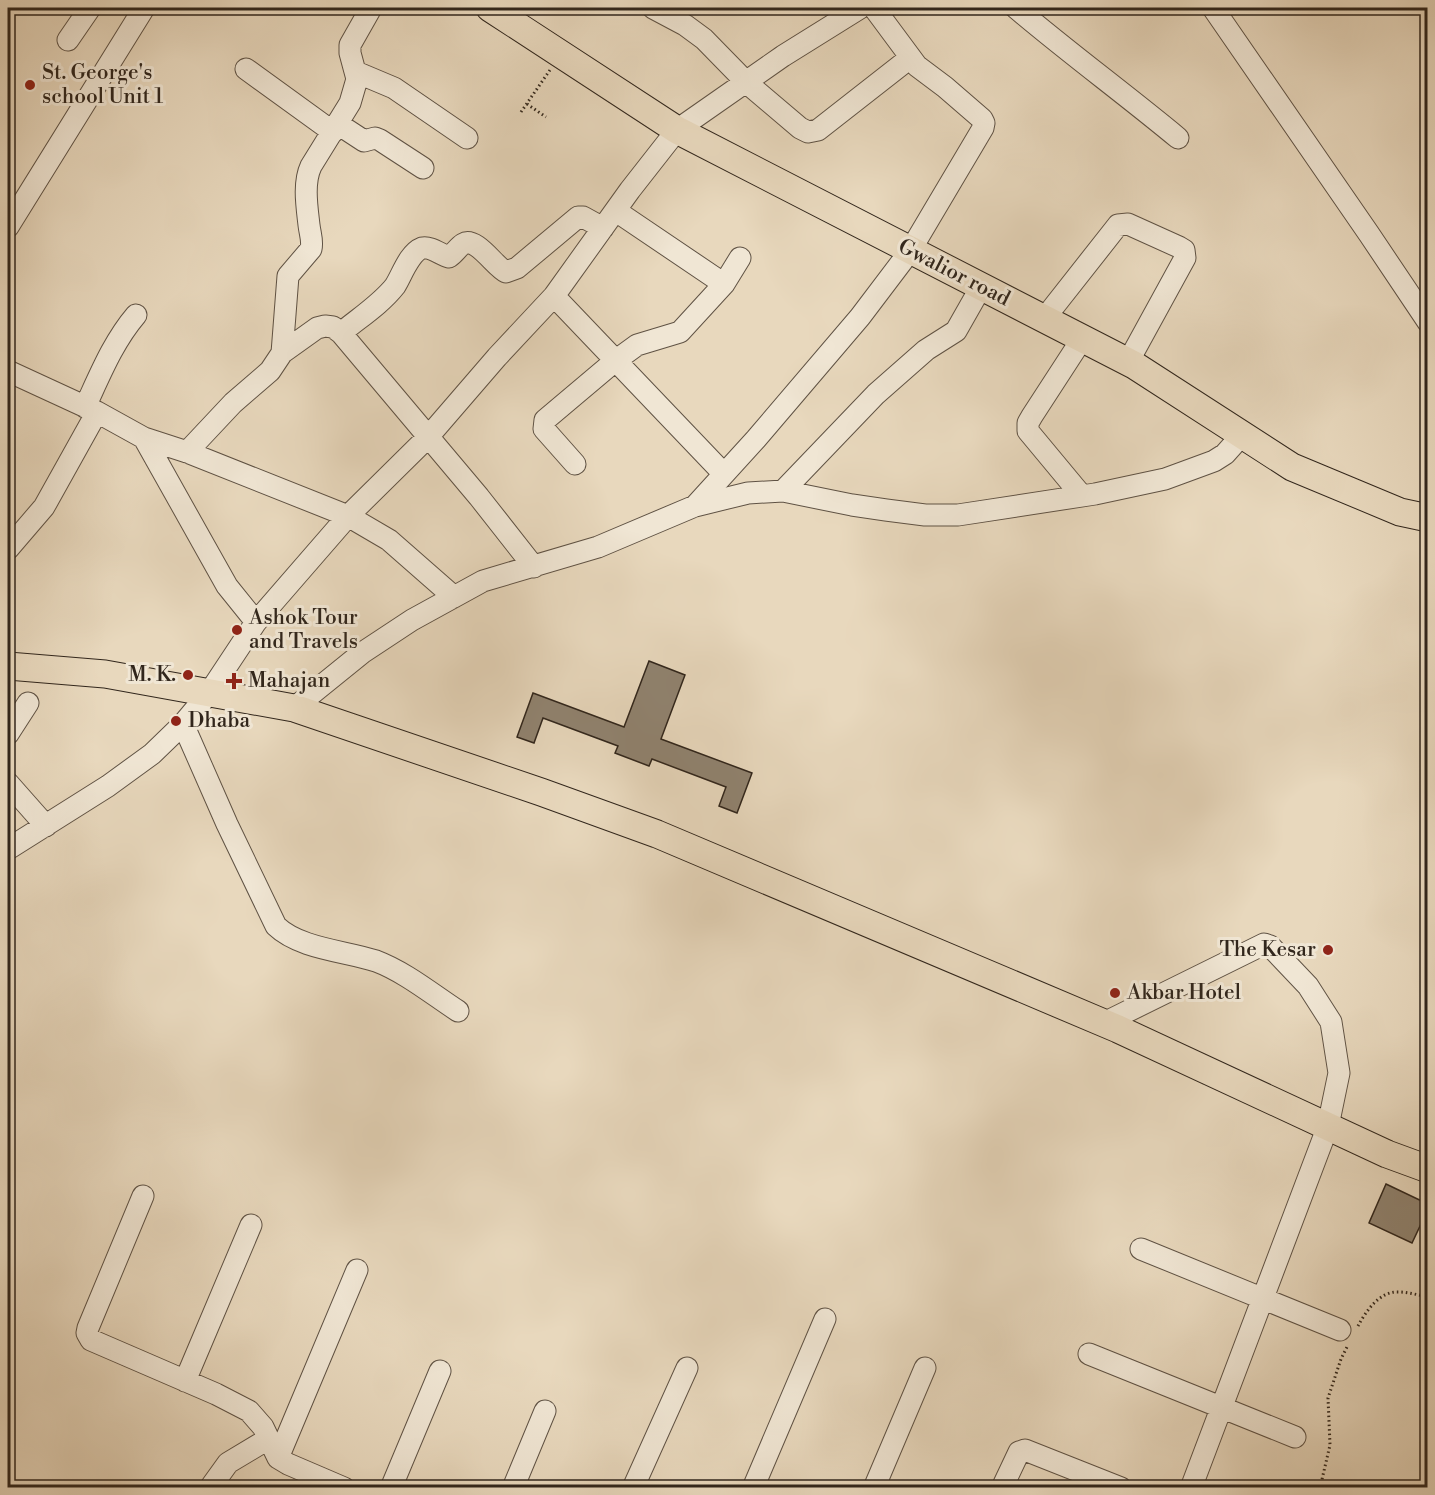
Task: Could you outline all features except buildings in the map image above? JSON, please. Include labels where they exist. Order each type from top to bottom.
[{"type":"main road","name":"Gwalior road","points":[[490,8],[677,130],[1128,362],[1292,467],[1400,512],[1428,518]]},
{"type":"main road","points":[[8,666],[105,674],[294,708],[541,792],[657,834],[1104,1023],[1387,1154],[1424,1161]]},
{"type":"street","points":[[68,40],[90,8]]},
{"type":"street","points":[[8,227],[144,8]]},
{"type":"street","points":[[282,353],[288,276],[312,245],[307,177],[311,166],[350,104],[357,79],[350,45],[371,8]]},
{"type":"street","points":[[653,8],[685,25],[704,39],[747,83],[800,128],[808,132],[814,132],[910,58]]},
{"type":"street","points":[[8,849],[108,786],[143,760],[183,724],[209,693],[256,622],[348,516],[428,436],[554,296],[677,130],[783,56],[860,8]]},
{"type":"street","points":[[695,506],[853,326],[910,251],[983,128],[984,123],[945,87],[917,66],[874,8]]},
{"type":"street","points":[[1016,8],[1178,138]]},
{"type":"street","points":[[1213,8],[1428,322]]},
{"type":"street","points":[[246,69],[336,128],[364,141],[375,138],[380,140],[423,168]]},
{"type":"street","points":[[356,72],[394,88],[467,138]]},
{"type":"street","points":[[616,211],[724,284]]},
{"type":"street","points":[[342,333],[384,298],[397,283],[415,254],[422,248],[429,248],[449,257],[464,243],[469,242],[480,248],[498,268],[506,272],[517,268],[578,217],[583,216],[603,228]]},
{"type":"street","points":[[1044,320],[1118,225],[1128,224],[1185,250],[1185,258],[1128,362]]},
{"type":"street","points":[[575,464],[544,429],[543,423],[615,361],[638,345],[680,332],[724,284],[740,258]]},
{"type":"street","points":[[783,491],[876,393],[926,350],[956,331],[981,287]]},
{"type":"street","points":[[554,296],[723,473]]},
{"type":"street","points":[[8,549],[44,507],[91,409],[114,346],[136,315]]},
{"type":"street","points":[[187,452],[233,403],[270,371],[282,353],[317,328],[333,327],[342,333],[534,567]]},
{"type":"street","points":[[1082,339],[1032,416],[1028,423],[1028,431],[1082,496]]},
{"type":"street","points":[[8,371],[91,409],[144,438],[187,452],[348,516],[389,540],[454,597]]},
{"type":"street","points":[[294,708],[362,652],[488,579],[598,547],[695,506],[748,493],[783,491],[886,510],[958,515],[1082,496],[1165,479],[1225,454],[1242,435]]},
{"type":"street","points":[[144,438],[227,586],[256,622]]},
{"type":"street","points":[[8,734],[28,703]]},
{"type":"street","points":[[183,724],[227,824],[276,926],[290,936],[388,967],[458,1011]]},
{"type":"street","points":[[8,783],[46,826]]},
{"type":"street","points":[[1104,1023],[1261,945],[1267,945],[1308,986],[1331,1022],[1339,1073],[1328,1126],[1191,1488]]},
{"type":"street","points":[[143,1196],[87,1334],[91,1340],[249,1411],[257,1418],[278,1458],[344,1488]]},
{"type":"street","points":[[185,1381],[251,1225]]},
{"type":"street","points":[[1141,1249],[1348,1335]]},
{"type":"street","points":[[278,1458],[357,1270]]},
{"type":"street","points":[[753,1488],[825,1319]]},
{"type":"street","points":[[1089,1354],[1295,1437]]},
{"type":"street","points":[[633,1488],[687,1368]]},
{"type":"street","points":[[874,1488],[925,1368]]},
{"type":"street","points":[[391,1488],[440,1371]]},
{"type":"street","points":[[513,1488],[545,1410]]},
{"type":"street","points":[[210,1488],[228,1463],[268,1439]]},
{"type":"street","points":[[1002,1488],[1019,1452],[1025,1450],[1121,1488]]},
{"type":"path","points":[[521,112],[561,54]]},
{"type":"path","points":[[527,104],[546,117]]},
{"type":"path","points":[[1320,1488],[1330,1445],[1328,1398],[1348,1335],[1379,1298],[1396,1291],[1428,1297]]},
{"type":"place","name":"St. George's school Unit 1","points":[[30,85]]},
{"type":"place","name":"Ashok Tour and Travels","points":[[237,630]]},
{"type":"place","name":"M. K.","points":[[188,675]]},
{"type":"place","name":"Mahajan","points":[[234,681]]},
{"type":"place","name":"Dhaba","points":[[176,721]]},
{"type":"place","name":"The Kesar","points":[[1328,950]]},
{"type":"place","name":"Akbar Hotel","points":[[1115,993]]}]
